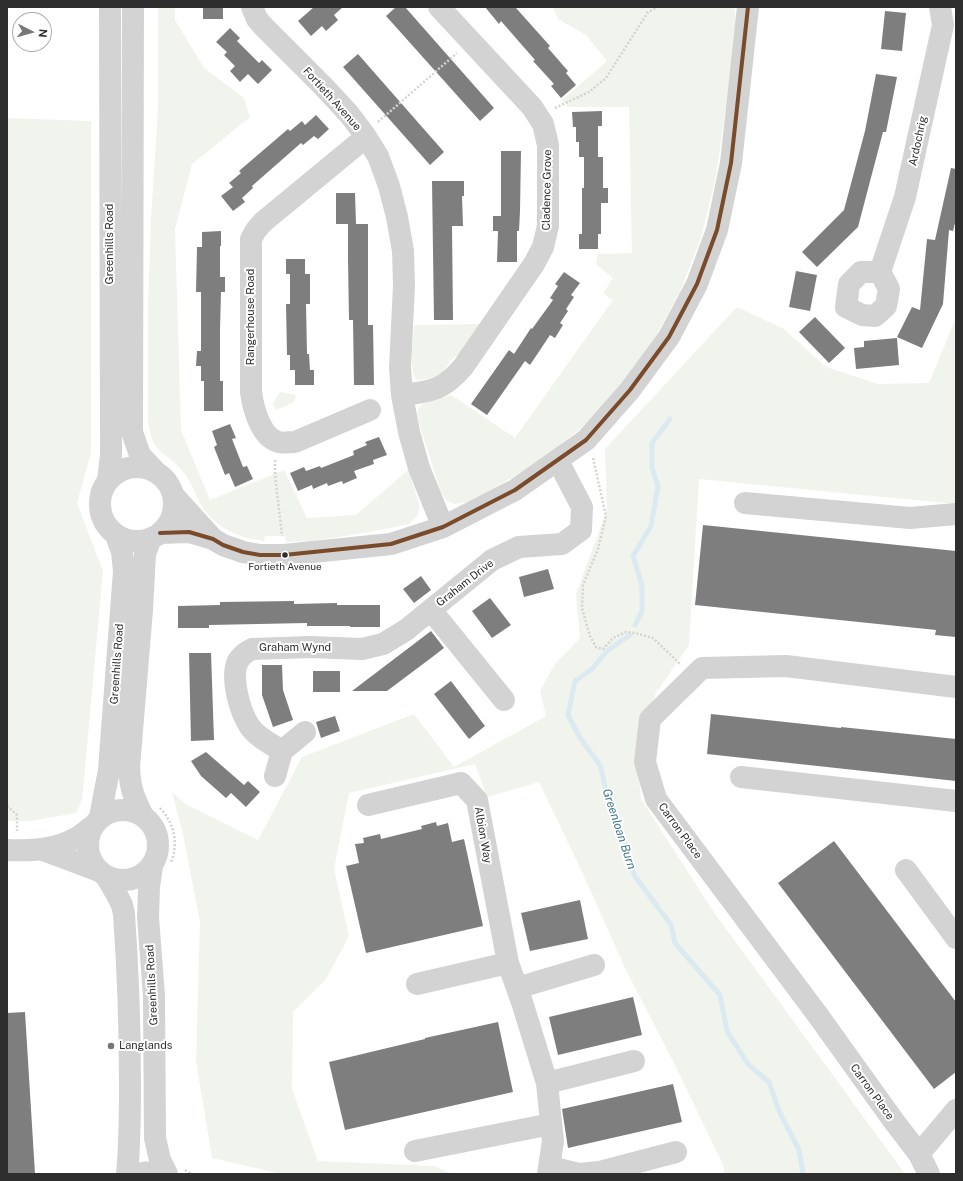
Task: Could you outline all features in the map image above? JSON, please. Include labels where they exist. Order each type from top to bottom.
[{"type":"street","name":"Greenhills Road","points":[[108,481],[111,455],[110,7]]},
{"type":"street","name":"Greenhills Road","points":[[133,7],[132,432],[140,455],[156,472]]},
{"type":"street","name":"Cladence Grove","points":[[402,395],[431,391],[442,386],[452,379],[463,367],[534,264],[543,247],[548,226],[548,145],[543,124],[532,107],[440,7]]},
{"type":"street","points":[[213,539],[173,495],[165,480],[156,472],[146,468],[135,467],[125,469],[115,474],[108,481],[102,492],[100,504],[102,516],[116,535],[128,540],[139,541],[156,535],[189,532],[213,539],[223,545],[243,552],[260,555],[284,555],[391,544],[444,527],[515,490],[586,440],[630,390],[669,337],[697,284],[715,236],[731,163],[748,7]]},
{"type":"street","name":"Ardochrig","points":[[880,272],[906,197],[943,25],[940,7]]},
{"type":"street","name":"Fortieth Avenue","points":[[256,8],[257,18],[264,27],[349,114],[378,156],[389,186],[397,217],[403,251],[404,284],[400,368],[402,395],[409,432],[419,468],[444,527]]},
{"type":"street","name":"Rangerhouse Road","points":[[275,441],[267,434],[259,422],[253,408],[251,392],[251,239],[262,222],[365,136]]},
{"type":"street","points":[[275,441],[284,443],[295,442],[370,410]]},
{"type":"street","name":"Graham Drive","points":[[504,700],[431,610],[446,596],[492,560],[519,547],[562,544],[581,530],[582,507],[558,461]]},
{"type":"street","points":[[156,535],[168,524],[172,515],[174,503],[173,495]]},
{"type":"street","points":[[745,503],[910,518],[956,514]]},
{"type":"street","name":"Greenhills Road","points":[[97,821],[109,770],[124,571],[122,552],[116,535]]},
{"type":"street","name":"Greenhills Road","points":[[142,814],[133,797],[129,766],[146,554],[156,535]]},
{"type":"street","name":"Graham Wynd","points":[[282,751],[259,736],[249,726],[239,702],[234,674],[238,661],[244,654],[252,649],[310,647],[362,649],[383,644],[406,630],[431,610]]},
{"type":"street","name":"Carron Place","points":[[929,1174],[919,1154],[817,1014],[656,799],[645,762],[650,719],[702,668],[786,666],[956,687]]},
{"type":"street","points":[[275,776],[282,751],[305,732]]},
{"type":"street","points":[[741,777],[956,801]]},
{"type":"street","name":"Albion Way","points":[[368,805],[461,784],[477,800],[508,963],[547,1083],[553,1141],[549,1170],[579,1174],[600,1172],[676,1152]]},
{"type":"street","points":[[12,850],[43,850],[61,845],[78,837],[110,812],[120,809],[131,810],[142,814],[151,822],[157,833],[159,844],[157,856],[152,866],[143,875],[132,879],[120,880],[43,850]]},
{"type":"street","points":[[97,821],[89,834],[89,856],[103,874]]},
{"type":"street","name":"Greenhills Road","points":[[152,866],[148,887],[148,917],[154,996],[154,1138],[160,1160],[167,1174]]},
{"type":"street","points":[[906,870],[956,938]]},
{"type":"street","name":"Greenhills Road","points":[[103,874],[122,904],[124,914],[129,977],[130,1062],[130,1148],[127,1174]]},
{"type":"street","points":[[417,984],[508,963]]},
{"type":"street","points":[[517,988],[594,965]]},
{"type":"street","points":[[547,1083],[634,1061]]},
{"type":"street","points":[[919,1154],[956,1110]]},
{"type":"street","points":[[415,1151],[551,1124]]},
{"type":"street","points":[[138,1174],[157,1171],[167,1174]]},
{"type":"path","points":[[539,116],[589,92],[606,78],[648,12],[658,7]]},
{"type":"path","points":[[365,136],[471,41]]},
{"type":"path","points":[[590,436],[606,516],[598,549],[584,585],[582,608],[590,636],[596,648],[604,650],[613,638],[626,632],[653,638],[694,676]]},
{"type":"path","points":[[275,441],[275,474],[284,555]]},
{"type":"path","points":[[7,806],[17,815],[12,850]]},
{"type":"shaded area","points":[[158,7],[175,7],[175,20],[204,68],[244,98],[250,117],[192,164],[175,229],[181,430],[210,500],[284,470],[307,518],[356,515],[408,470],[419,503],[417,516],[409,524],[353,535],[310,541],[286,542],[285,536],[265,536],[264,541],[245,537],[227,530],[212,519],[200,503],[191,483],[186,476],[177,465],[160,451],[152,440],[148,419],[148,305],[151,218],[158,110]]},
{"type":"shaded area","points":[[553,7],[734,7],[737,26],[716,177],[700,241],[680,291],[653,342],[614,394],[581,428],[540,461],[471,502],[454,504],[446,500],[441,492],[419,424],[417,411],[422,404],[451,395],[515,438],[613,300],[603,294],[613,278],[596,264],[598,254],[632,253],[629,107],[568,107],[562,100],[607,61],[586,35],[558,19]]},
{"type":"shaded area","points":[[7,118],[91,121],[91,453],[77,503],[103,571],[82,800],[76,813],[30,821],[7,821]]},
{"type":"shaded area","points":[[737,307],[784,329],[826,367],[878,384],[929,383],[956,318],[956,504],[699,479],[689,645],[656,693],[636,746],[641,799],[713,911],[905,1174],[725,1174],[723,1165],[675,1065],[625,968],[583,874],[539,782],[487,797],[475,764],[349,793],[334,869],[349,936],[326,979],[293,1012],[292,1089],[318,1161],[434,1166],[452,1174],[282,1174],[212,1158],[196,1061],[200,922],[183,834],[172,792],[187,805],[258,840],[302,757],[414,714],[454,767],[546,716],[540,691],[555,664],[580,638],[576,594],[607,510],[605,449]]},
{"type":"shaded area","points":[[481,324],[464,351],[451,360],[443,371],[436,376],[417,380],[414,376],[412,362],[414,325]]},
{"type":"shaded area","points":[[280,392],[296,395],[294,402],[276,410],[273,403]]},
{"type":"building","points":[[203,7],[223,7],[223,19],[203,19]]},
{"type":"building","points":[[314,7],[343,7],[334,15],[338,20],[326,31],[322,26],[311,36],[298,21]]},
{"type":"building","points":[[396,7],[405,7],[494,108],[480,121],[386,16]]},
{"type":"building","points":[[485,7],[517,7],[516,8],[550,46],[548,48],[568,71],[566,73],[576,85],[561,98],[551,86],[554,84],[533,61],[535,60],[501,21],[499,24]]},
{"type":"building","points":[[885,11],[906,13],[902,51],[881,49]]},
{"type":"building","points":[[230,28],[240,38],[237,41],[259,63],[262,60],[272,70],[258,84],[248,74],[240,82],[230,71],[235,66],[224,55],[227,52],[216,42]]},
{"type":"building","points":[[358,54],[444,152],[430,165],[343,67]]},
{"type":"building","points":[[876,74],[897,77],[886,132],[883,132],[858,227],[817,267],[802,252],[844,210],[865,131]]},
{"type":"building","points":[[602,111],[602,126],[598,126],[598,157],[603,157],[603,188],[608,188],[608,203],[601,203],[601,234],[598,234],[598,249],[579,249],[579,234],[582,234],[584,157],[579,157],[579,142],[576,142],[576,127],[573,127],[572,112]]},
{"type":"building","points":[[316,115],[329,129],[318,139],[314,136],[303,145],[301,143],[252,186],[253,188],[242,198],[245,202],[233,211],[221,196],[233,187],[229,183],[241,173],[239,171],[288,129],[290,131],[302,121],[305,125]]},
{"type":"building","points":[[501,151],[521,151],[517,262],[497,262],[498,231],[493,231],[493,216],[501,216]]},
{"type":"building","points":[[951,168],[956,169],[956,219],[953,231],[949,230],[943,304],[922,348],[897,337],[912,307],[920,310],[927,239],[935,240]]},
{"type":"building","points":[[432,181],[464,181],[464,196],[462,196],[463,226],[452,226],[453,320],[434,320]]},
{"type":"building","points":[[336,193],[355,193],[356,224],[368,224],[368,325],[373,325],[374,385],[354,385],[353,320],[349,320],[348,224],[336,224]]},
{"type":"building","points":[[221,231],[220,277],[225,277],[225,292],[221,292],[220,330],[220,381],[223,381],[223,411],[204,411],[204,381],[201,381],[201,366],[196,366],[197,351],[201,351],[201,292],[196,292],[197,247],[202,247],[202,232]]},
{"type":"building","points":[[286,259],[305,259],[305,274],[310,274],[310,304],[306,304],[307,354],[309,354],[310,370],[314,370],[314,385],[295,385],[295,370],[290,370],[290,355],[287,355],[286,304],[290,304],[290,274],[286,274]]},
{"type":"building","points":[[796,271],[817,275],[810,311],[789,307]]},
{"type":"building","points":[[564,272],[580,283],[571,295],[574,297],[566,309],[568,311],[560,323],[563,325],[555,338],[550,335],[530,365],[525,361],[487,415],[471,404],[509,350],[514,354],[531,328],[532,329],[553,300],[550,298],[558,286],[555,284]]},
{"type":"building","points":[[815,317],[845,348],[829,363],[799,332]]},
{"type":"building","points":[[897,338],[899,365],[856,369],[854,348],[864,347],[864,341]]},
{"type":"building","points":[[230,424],[236,438],[232,439],[243,467],[247,466],[253,479],[235,487],[229,473],[225,475],[214,447],[217,445],[212,431]]},
{"type":"building","points":[[379,437],[387,455],[373,460],[374,464],[354,471],[357,478],[343,484],[342,481],[328,486],[327,483],[313,489],[312,485],[298,491],[290,473],[304,467],[306,471],[320,466],[321,468],[354,455],[353,451],[367,445],[365,442]]},
{"type":"building","points":[[703,525],[956,551],[956,637],[935,635],[936,630],[695,605]]},
{"type":"building","points":[[548,569],[554,589],[524,597],[519,577]]},
{"type":"building","points":[[421,576],[431,590],[414,603],[403,589]]},
{"type":"building","points":[[490,598],[511,625],[492,638],[472,611]]},
{"type":"building","points":[[294,601],[294,604],[337,603],[337,605],[380,605],[380,627],[307,626],[307,623],[209,625],[209,628],[178,628],[178,606],[220,605],[220,602]]},
{"type":"building","points":[[431,631],[444,648],[431,658],[387,691],[352,691]]},
{"type":"building","points":[[189,653],[211,653],[214,740],[191,741]]},
{"type":"building","points":[[262,665],[282,665],[283,690],[293,720],[273,727],[262,695]]},
{"type":"building","points":[[313,671],[340,671],[340,692],[313,692]]},
{"type":"building","points":[[451,681],[485,726],[469,739],[434,694]]},
{"type":"building","points":[[711,714],[956,739],[956,781],[707,754]]},
{"type":"building","points":[[335,716],[340,731],[321,738],[316,722]]},
{"type":"building","points":[[206,752],[244,785],[248,781],[260,792],[246,807],[231,793],[226,798],[201,776],[191,761]]},
{"type":"building","points":[[436,822],[437,826],[448,823],[452,842],[464,839],[483,926],[366,953],[346,866],[359,863],[355,844],[364,843],[363,838],[380,834],[381,839],[422,829],[421,826]]},
{"type":"building","points":[[834,841],[956,1002],[956,1072],[934,1089],[778,883]]},
{"type":"building","points":[[580,900],[588,939],[530,951],[521,913]]},
{"type":"building","points":[[633,997],[642,1035],[558,1055],[549,1017]]},
{"type":"building","points":[[25,1012],[35,1174],[7,1174],[7,1013]]},
{"type":"building","points":[[498,1022],[513,1092],[345,1130],[329,1062],[425,1038]]},
{"type":"building","points":[[673,1084],[682,1122],[568,1148],[562,1109]]},
{"type":"waterway","name":"Greenloan Burn","points":[[635,625],[642,611],[642,585],[633,556],[651,526],[658,486],[652,468],[652,443],[670,419]]},
{"type":"waterway","name":"Greenloan Burn","points":[[630,635],[607,651],[592,669],[575,681],[568,715],[580,738],[600,765],[608,798],[622,834],[634,875],[671,925],[675,943],[720,995],[727,1031],[748,1064],[769,1082],[779,1111],[799,1150],[803,1174]]},
{"type":"transit line","points":[[160,533],[189,532],[213,539],[223,545],[243,552],[260,555],[284,555],[391,544],[443,527],[515,490],[586,440],[630,390],[669,337],[697,284],[717,230],[731,163],[748,7]]},
{"type":"place","name":"Fortieth Avenue","points":[[285,555]]},
{"type":"place","name":"Langlands","points":[[111,1046]]}]
